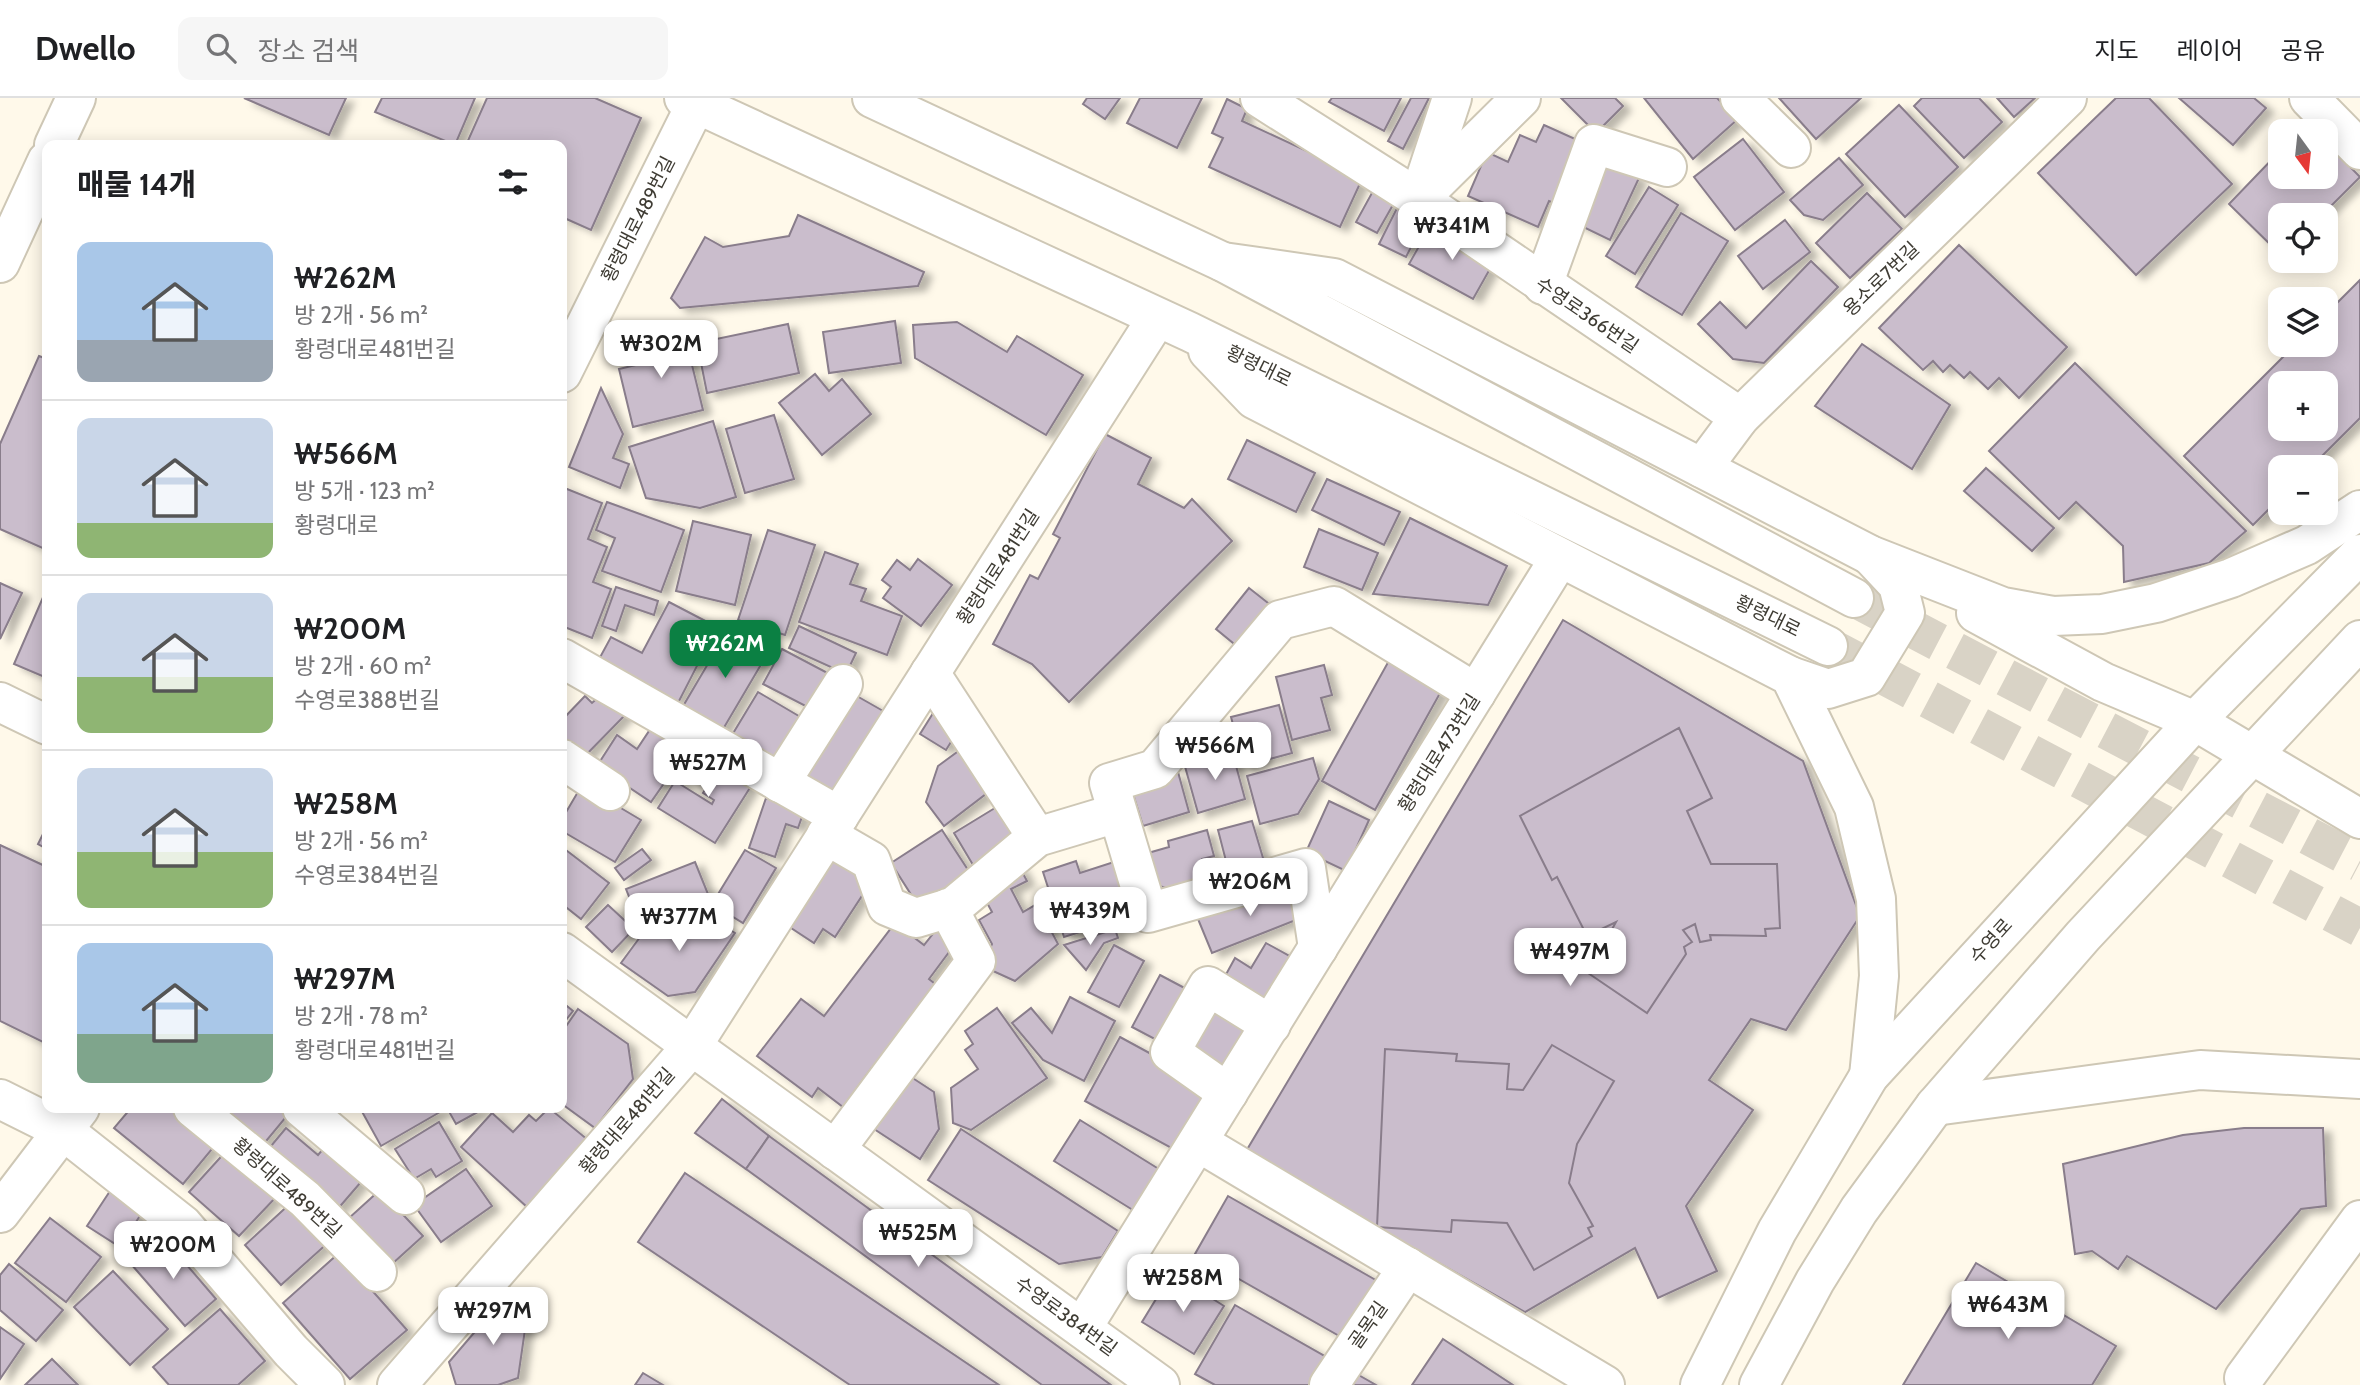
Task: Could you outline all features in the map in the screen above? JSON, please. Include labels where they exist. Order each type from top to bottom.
[{"type":"main road","points":[[56,140],[76,98]]},
{"type":"main road","points":[[872,98],[1223,262],[1854,598]]},
{"type":"main road","name":"수영로366번길","points":[[1260,98],[1419,199],[1740,417]]},
{"type":"main road","points":[[1419,199],[1452,98]]},
{"type":"main road","points":[[1419,199],[1521,98]]},
{"type":"main road","points":[[1740,98],[1791,148]]},
{"type":"main road","name":"용소로7번길","points":[[1702,468],[1740,417],[2067,98]]},
{"type":"main road","points":[[2309,98],[2360,150]]},
{"type":"main road","name":"황령대로","points":[[690,101],[1173,325],[1828,646]]},
{"type":"main road","name":"황령대로489번길","points":[[567,362],[690,101]]},
{"type":"main road","points":[[1543,285],[1594,144],[1667,167]]},
{"type":"main road","points":[[0,262],[42,172]]},
{"type":"main road","points":[[1223,262],[1334,278],[1870,555],[2104,682],[2195,721],[2360,819]]},
{"type":"main road","points":[[1173,325],[1254,400],[1790,676],[1828,689],[1866,677],[1905,613],[1898,585],[1870,555]]},
{"type":"main road","name":"황령대로481번길","points":[[397,1385],[692,1046],[833,826],[935,681],[1173,325]]},
{"type":"main road","points":[[1870,555],[2003,607],[2053,616],[2102,614],[2156,603],[2231,578],[2307,545],[2360,510]]},
{"type":"main road","name":"수영로","points":[[1700,1385],[1777,1231],[1869,1076],[2195,721],[2360,554]]},
{"type":"main road","name":"황령대로473번길","points":[[1082,1328],[1559,559]]},
{"type":"main road","points":[[1318,948],[1307,868],[1148,913],[1109,783],[1155,769],[1280,620],[1334,606],[1476,693]]},
{"type":"main road","points":[[1759,1385],[1815,1281],[1844,1234],[1935,1106],[2083,936],[2360,640]]},
{"type":"main road","points":[[567,661],[780,783],[871,861],[887,906],[916,918],[948,908],[1037,837],[1118,813]]},
{"type":"main road","points":[[1790,676],[1854,807],[1875,899],[1879,976],[1869,1076]]},
{"type":"main road","points":[[935,681],[1037,837]]},
{"type":"main road","points":[[780,783],[843,684]]},
{"type":"main road","points":[[0,702],[42,723]]},
{"type":"main road","points":[[567,762],[610,791]]},
{"type":"main road","points":[[835,1150],[976,961],[948,908]]},
{"type":"main road","name":"수영로384번길","points":[[567,956],[1160,1385]]},
{"type":"main road","points":[[1228,1093],[1170,1052],[1208,986],[1271,1025]]},
{"type":"main road","points":[[1935,1106],[2200,1070],[2360,1079]]},
{"type":"main road","points":[[0,1099],[42,1111]]},
{"type":"main road","points":[[50,1113],[72,1119],[183,1224],[291,1351],[325,1385]]},
{"type":"main road","name":"황령대로489번길","points":[[199,1113],[305,1199],[377,1272]]},
{"type":"main road","points":[[308,1113],[405,1195]]},
{"type":"main road","points":[[0,1213],[72,1119]]},
{"type":"main road","points":[[1198,1142],[1605,1385]]},
{"type":"main road","points":[[2244,1378],[2360,1220]]},
{"type":"main road","name":"골목길","points":[[1329,1385],[1408,1267]]},
{"type":"building","points":[[244,98],[346,98],[329,135]]},
{"type":"building","points":[[382,98],[475,98],[457,140],[443,140],[375,112]]},
{"type":"building","points":[[487,98],[595,98],[641,118],[591,230],[567,219],[567,140],[468,140]]},
{"type":"building","points":[[1087,98],[1120,98],[1105,119],[1083,104]]},
{"type":"building","points":[[1140,98],[1202,98],[1177,148],[1127,123]]},
{"type":"building","points":[[1332,98],[1401,98],[1384,131],[1329,102]]},
{"type":"building","points":[[1411,98],[1429,98],[1403,149],[1388,141]]},
{"type":"building","points":[[1561,98],[1615,98],[1623,106],[1596,133]]},
{"type":"building","points":[[1644,98],[1717,98],[1738,119],[1693,159]]},
{"type":"building","points":[[1779,98],[1861,98],[1816,139]]},
{"type":"building","points":[[1922,98],[1979,98],[2002,122],[1964,158],[1914,106]]},
{"type":"building","points":[[1997,98],[2035,98],[2014,117]]},
{"type":"building","points":[[2116,98],[2149,98],[2232,184],[2136,275],[2038,173]]},
{"type":"building","points":[[2179,98],[2254,98],[2266,108],[2233,145]]},
{"type":"building","points":[[1227,99],[1247,109],[1242,121],[1363,177],[1340,227],[1209,167],[1223,138],[1212,133]]},
{"type":"building","points":[[1899,105],[1958,167],[1905,217],[1846,154]]},
{"type":"building","points":[[1544,125],[1584,143],[1557,204],[1549,201],[1538,227],[1468,196],[1487,152],[1508,162],[1520,135],[1536,142]]},
{"type":"building","points":[[1743,139],[1784,192],[1735,230],[1694,177]]},
{"type":"building","points":[[2338,154],[2360,177],[2334,203],[2268,203],[2268,242],[2229,204],[2268,163],[2268,189],[2338,189]]},
{"type":"building","points":[[1839,158],[1863,185],[1823,220],[1804,215],[1790,200]]},
{"type":"building","points":[[1602,160],[1639,178],[1610,240],[1573,222]]},
{"type":"building","points":[[1649,187],[1678,205],[1635,274],[1606,256]]},
{"type":"building","points":[[1373,191],[1394,203],[1377,233],[1356,222]]},
{"type":"building","points":[[1867,193],[1902,229],[1850,278],[1816,243]]},
{"type":"building","points":[[1397,208],[1424,222],[1406,257],[1379,244]]},
{"type":"building","points":[[1681,213],[1728,241],[1682,315],[1636,287]]},
{"type":"building","points":[[798,215],[924,272],[918,286],[680,308],[671,298],[705,237],[723,247],[789,236]]},
{"type":"building","points":[[1785,220],[1810,252],[1763,289],[1738,256]]},
{"type":"building","points":[[1431,225],[1495,260],[1473,299],[1409,264]]},
{"type":"building","points":[[1959,245],[2067,347],[2019,398],[1999,378],[1988,389],[1970,372],[1964,378],[1950,365],[1943,372],[1933,361],[1923,370],[1879,328]]},
{"type":"building","points":[[1811,261],[1838,287],[1764,363],[1733,359],[1698,324],[1720,302],[1746,328]]},
{"type":"building","points":[[2360,280],[2360,418],[2338,440],[2338,371],[2269,371],[2283,357],[2338,357],[2338,302]]},
{"type":"building","points":[[895,321],[901,363],[829,373],[823,332]]},
{"type":"building","points":[[957,322],[1007,352],[1017,336],[1083,375],[1046,435],[915,358],[913,325]]},
{"type":"building","points":[[788,324],[799,373],[707,393],[697,343]]},
{"type":"building","points":[[683,328],[703,410],[633,427],[619,369],[640,364],[635,341]]},
{"type":"building","points":[[1862,344],[1950,405],[1912,469],[1815,406]]},
{"type":"building","points":[[39,356],[42,357],[42,548],[0,529],[0,444]]},
{"type":"building","points":[[2075,363],[2246,531],[2209,563],[2124,582],[2123,546],[2076,502],[2059,519],[1989,451]]},
{"type":"building","points":[[2268,372],[2268,441],[2337,441],[2323,455],[2268,455],[2268,510],[2253,525],[2184,456]]},
{"type":"building","points":[[815,374],[829,391],[842,379],[871,414],[822,455],[779,403]]},
{"type":"building","points":[[601,388],[623,434],[613,458],[629,464],[620,488],[569,467]]},
{"type":"building","points":[[774,415],[794,479],[745,493],[726,429]]},
{"type":"building","points":[[713,421],[736,497],[700,508],[646,498],[629,447]]},
{"type":"building","points":[[1105,434],[1151,458],[1138,484],[1184,508],[1192,499],[1232,541],[1069,702],[1032,664],[993,644],[1030,575],[1038,579],[1060,538],[1053,534]]},
{"type":"building","points":[[1247,440],[1315,473],[1296,512],[1228,479]]},
{"type":"building","points":[[1986,468],[2054,528],[2032,551],[1964,491]]},
{"type":"building","points":[[1327,479],[1400,512],[1384,545],[1312,510]]},
{"type":"building","points":[[567,489],[602,503],[588,539],[607,547],[593,582],[611,589],[592,638],[567,628]]},
{"type":"building","points":[[607,502],[684,530],[661,592],[602,571],[615,538],[596,530]]},
{"type":"building","points":[[1410,518],[1507,566],[1488,605],[1373,594]]},
{"type":"building","points":[[693,521],[751,535],[735,605],[676,591]]},
{"type":"building","points":[[1319,529],[1378,553],[1362,590],[1304,567]]},
{"type":"building","points":[[768,530],[815,545],[785,635],[738,620]]},
{"type":"building","points":[[825,552],[858,564],[850,584],[866,589],[861,601],[902,616],[887,655],[799,622]]},
{"type":"building","points":[[918,559],[952,585],[921,626],[883,598],[891,587],[882,580],[897,560],[910,570]]},
{"type":"building","points":[[0,583],[22,593],[0,639]]},
{"type":"building","points":[[616,587],[658,601],[654,615],[625,605],[616,631],[602,626]]},
{"type":"building","points":[[1249,588],[1277,610],[1244,652],[1216,629]]},
{"type":"building","points":[[42,600],[42,676],[14,664]]},
{"type":"building","points":[[669,602],[717,627],[678,703],[598,661],[611,637],[642,653]]},
{"type":"building","points":[[1563,620],[1803,761],[1860,916],[1786,1030],[1751,1019],[1709,1080],[1753,1110],[1686,1206],[1717,1271],[1658,1298],[1635,1248],[1525,1312],[1245,1153]]},
{"type":"building","points":[[732,623],[772,646],[719,736],[679,713]]},
{"type":"building","points":[[799,626],[856,653],[846,674],[789,648]]},
{"type":"building","points":[[782,649],[837,678],[819,713],[763,684]]},
{"type":"building","points":[[1391,657],[1444,686],[1375,810],[1322,781]]},
{"type":"building","points":[[1324,665],[1332,695],[1321,698],[1330,730],[1292,740],[1276,677]]},
{"type":"building","points":[[848,691],[892,716],[840,806],[796,780]]},
{"type":"building","points":[[758,692],[809,722],[780,771],[729,740]]},
{"type":"building","points":[[601,695],[629,711],[580,761],[567,748],[567,715],[585,696],[592,703]]},
{"type":"building","points":[[1279,705],[1292,753],[1244,766],[1231,717]]},
{"type":"building","points":[[935,710],[961,726],[946,750],[920,734]]},
{"type":"building","points":[[655,722],[690,746],[651,802],[597,766],[617,735],[637,749]]},
{"type":"building","points":[[1679,728],[1712,798],[1687,811],[1711,864],[1777,864],[1780,928],[1765,929],[1766,936],[1710,935],[1711,940],[1700,942],[1695,924],[1683,930],[1692,942],[1684,947],[1686,954],[1647,1013],[1588,973],[1616,922],[1587,936],[1557,877],[1552,880],[1520,816]]},
{"type":"building","points":[[964,747],[995,787],[944,826],[926,802],[938,766]]},
{"type":"building","points":[[1232,751],[1245,799],[1198,813],[1184,763]]},
{"type":"building","points":[[704,753],[753,783],[715,843],[658,808],[675,781],[712,804],[714,800],[703,793],[707,787],[690,777]]},
{"type":"building","points":[[1313,758],[1319,779],[1298,814],[1260,824],[1247,776]]},
{"type":"building","points":[[1178,772],[1189,812],[1143,826],[1133,794]]},
{"type":"building","points":[[582,785],[641,820],[615,862],[567,834],[567,810]]},
{"type":"building","points":[[766,798],[804,811],[798,828],[786,824],[775,857],[749,848]]},
{"type":"building","points":[[1008,800],[1031,837],[976,870],[954,833]]},
{"type":"building","points":[[1329,801],[1369,820],[1346,871],[1306,852]]},
{"type":"building","points":[[1252,821],[1266,868],[1215,876],[1212,865],[1226,861],[1218,830]]},
{"type":"building","points":[[942,830],[970,873],[919,907],[891,863]]},
{"type":"building","points":[[1207,830],[1214,856],[1202,859],[1208,883],[1176,891],[1156,885],[1148,853],[1169,847],[1168,841]]},
{"type":"building","points":[[0,845],[42,865],[42,1042],[0,1021]]},
{"type":"building","points":[[642,849],[651,860],[624,880],[615,868]]},
{"type":"building","points":[[745,850],[776,868],[743,923],[712,904]]},
{"type":"building","points":[[567,851],[609,883],[581,919],[567,908]]},
{"type":"building","points":[[833,857],[871,882],[835,937],[823,929],[814,943],[788,926]]},
{"type":"building","points":[[1076,861],[1080,873],[1117,861],[1134,915],[1064,937],[1043,872]]},
{"type":"building","points":[[695,862],[710,899],[641,927],[626,889]]},
{"type":"building","points":[[1019,866],[1027,881],[1011,889],[1023,912],[1037,904],[1058,944],[1015,981],[982,966],[992,944],[979,920],[992,912],[979,888]]},
{"type":"building","points":[[1287,883],[1301,918],[1212,953],[1198,919]]},
{"type":"building","points":[[608,905],[634,929],[612,952],[586,927]]},
{"type":"building","points":[[701,911],[735,933],[695,992],[668,996],[621,963],[643,933]]},
{"type":"building","points":[[895,923],[924,945],[936,930],[955,944],[929,979],[939,987],[875,1072],[871,1069],[843,1107],[818,1088],[812,1097],[757,1056],[801,999],[824,1016]]},
{"type":"building","points":[[1115,929],[1118,938],[1104,943],[1086,970],[1064,945]]},
{"type":"building","points":[[1266,943],[1293,958],[1268,1003],[1224,978],[1235,958],[1251,968]]},
{"type":"building","points":[[1114,945],[1144,961],[1119,1007],[1088,992]]},
{"type":"building","points":[[1160,975],[1194,993],[1166,1045],[1132,1027]]},
{"type":"building","points":[[1070,997],[1115,1021],[1084,1081],[1043,1060],[1012,1023],[1031,1008],[1052,1033]]},
{"type":"building","points":[[1212,1001],[1251,1024],[1226,1068],[1186,1045]]},
{"type":"building","points":[[567,1006],[573,1011],[567,1019]]},
{"type":"building","points":[[997,1008],[1047,1078],[971,1130],[953,1123],[951,1088],[978,1069],[965,1050],[973,1044],[965,1031]]},
{"type":"building","points":[[578,1009],[628,1044],[633,1079],[595,1128],[567,1108],[567,1025]]},
{"type":"building","points":[[1120,1037],[1210,1086],[1175,1150],[1085,1101]]},
{"type":"building","points":[[1552,1045],[1614,1081],[1577,1144],[1569,1183],[1593,1226],[1588,1228],[1592,1236],[1534,1270],[1507,1223],[1452,1220],[1451,1232],[1377,1227],[1385,1049],[1457,1054],[1456,1061],[1509,1064],[1507,1089],[1523,1090]]},
{"type":"building","points":[[905,1073],[934,1092],[939,1129],[920,1159],[871,1127]]},
{"type":"building","points":[[722,1099],[769,1136],[746,1169],[695,1133]]},
{"type":"building","points":[[127,1113],[179,1113],[217,1143],[183,1184],[114,1128]]},
{"type":"building","points":[[222,1113],[289,1113],[262,1146]]},
{"type":"building","points":[[363,1113],[438,1113],[381,1146]]},
{"type":"building","points":[[450,1113],[476,1113],[456,1124]]},
{"type":"building","points":[[492,1113],[513,1132],[529,1115],[536,1121],[544,1113],[555,1113],[588,1140],[527,1207],[461,1147]]},
{"type":"building","points":[[1080,1120],[1162,1171],[1136,1212],[1054,1161]]},
{"type":"building","points":[[439,1122],[462,1161],[436,1177],[431,1169],[414,1179],[395,1149]]},
{"type":"building","points":[[286,1128],[318,1155],[329,1142],[367,1175],[336,1211],[266,1152]]},
{"type":"building","points":[[2244,1128],[2323,1128],[2326,1206],[2301,1209],[2216,1309],[2127,1256],[2118,1269],[2092,1251],[2075,1254],[2063,1164],[2183,1135]]},
{"type":"building","points":[[961,1129],[1118,1231],[1102,1257],[1059,1264],[928,1180]]},
{"type":"building","points":[[769,1136],[1111,1385],[1042,1385],[746,1169]]},
{"type":"building","points":[[228,1149],[278,1195],[239,1236],[189,1192]]},
{"type":"building","points":[[466,1169],[492,1206],[441,1242],[414,1205]]},
{"type":"building","points":[[685,1173],[999,1385],[850,1385],[638,1242]]},
{"type":"building","points":[[380,1190],[423,1236],[392,1264],[349,1218]]},
{"type":"building","points":[[110,1191],[143,1211],[120,1247],[87,1226]]},
{"type":"building","points":[[1228,1196],[1381,1283],[1348,1341],[1195,1254]]},
{"type":"building","points":[[293,1201],[330,1241],[281,1285],[245,1245]]},
{"type":"building","points":[[50,1218],[101,1257],[66,1302],[15,1263]]},
{"type":"building","points":[[162,1236],[216,1299],[185,1326],[131,1264]]},
{"type":"building","points":[[339,1253],[407,1330],[350,1379],[283,1303]]},
{"type":"building","points":[[1976,1263],[2116,1346],[2092,1385],[1903,1385]]},
{"type":"building","points":[[9,1264],[63,1310],[36,1341],[0,1310],[0,1275]]},
{"type":"building","points":[[113,1271],[168,1329],[130,1365],[74,1307]]},
{"type":"building","points":[[1172,1273],[1224,1306],[1194,1354],[1142,1322]]},
{"type":"building","points":[[509,1292],[528,1309],[518,1378],[498,1385],[456,1385],[449,1362]]},
{"type":"building","points":[[1235,1305],[1328,1358],[1313,1385],[1215,1385],[1195,1374]]},
{"type":"building","points":[[220,1309],[265,1361],[238,1385],[169,1385],[153,1367]]},
{"type":"building","points":[[0,1327],[24,1344],[0,1379]]},
{"type":"building","points":[[1443,1339],[1513,1385],[1412,1385]]},
{"type":"building","points":[[52,1359],[78,1385],[25,1385]]},
{"type":"building","points":[[1348,1369],[1376,1385],[1338,1385]]},
{"type":"building","points":[[643,1373],[663,1385],[635,1385]]},
{"type":"tunnel","points":[[1854,598],[2360,863]]},
{"type":"tunnel","points":[[1828,646],[2360,928]]}]
